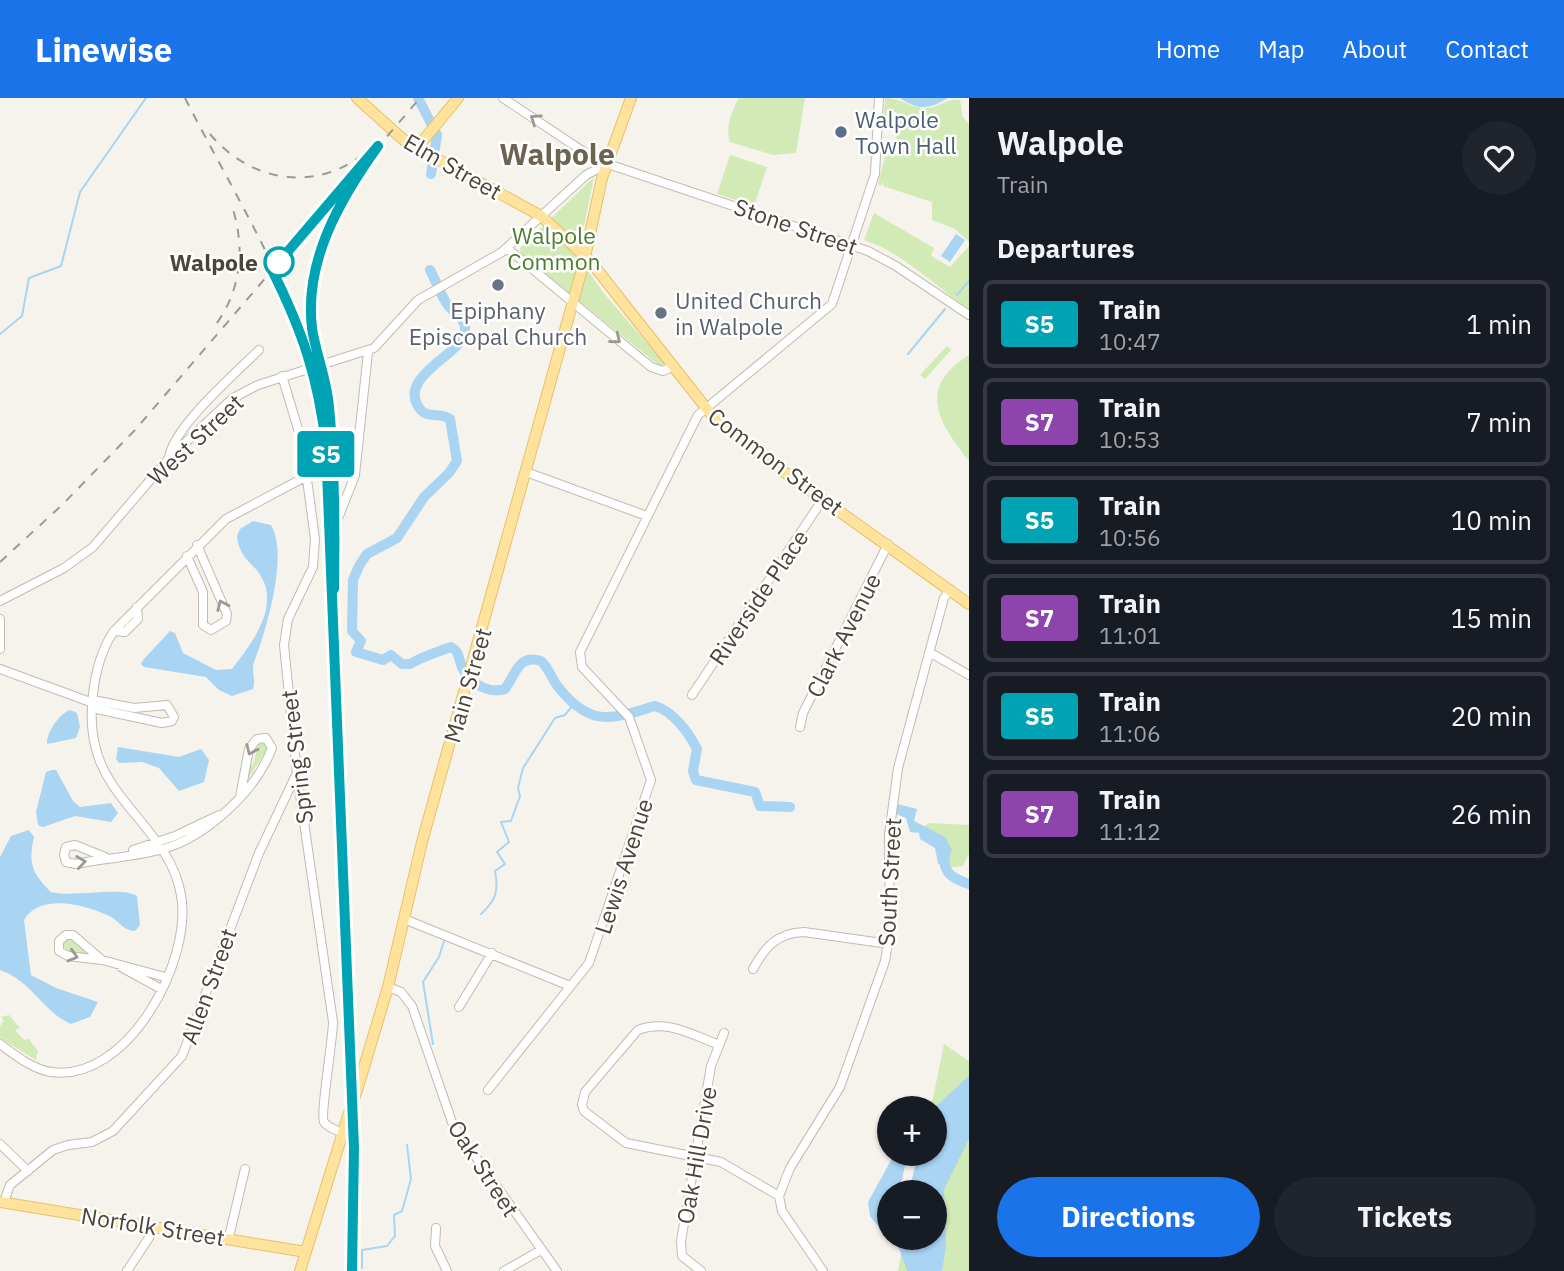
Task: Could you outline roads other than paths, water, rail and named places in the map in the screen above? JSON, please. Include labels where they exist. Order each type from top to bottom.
[{"type":"main road","name":"Elm Street","points":[[357,98],[417,148],[541,216],[585,256]]},
{"type":"main road","points":[[417,148],[458,98]]},
{"type":"main road","name":"Main Street","points":[[300,1271],[388,986],[469,676],[585,256],[602,178],[631,98]]},
{"type":"main road","name":"Common Street","points":[[585,256],[705,408],[752,449],[969,604]]},
{"type":"main road","name":"Norfolk Street","points":[[2,1202],[229,1237],[306,1252]]},
{"type":"street","name":"Stone Street","points":[[503,98],[592,158],[853,246],[887,260],[969,315]]},
{"type":"street","name":"Lewis Avenue","points":[[488,1090],[589,963],[651,780],[627,715],[582,667],[580,652],[693,423],[705,408],[832,304],[875,174],[879,98]]},
{"type":"street","name":"West Street","points":[[0,601],[64,568],[93,547],[169,458],[233,398],[282,376],[368,352],[380,344],[412,306],[435,289],[508,248],[586,175],[609,163]]},
{"type":"street","points":[[508,248],[651,367],[663,371],[672,367]]},
{"type":"street","points":[[169,458],[171,444],[211,398],[260,350]]},
{"type":"street","points":[[339,516],[355,475],[368,352]]},
{"type":"street","name":"Spring Street","points":[[282,376],[302,442],[315,559],[284,636],[297,774],[333,1022],[331,1060],[322,1116],[326,1125],[343,1133]]},
{"type":"street","points":[[526,472],[647,516]]},
{"type":"street","points":[[0,1044],[48,1072],[87,1068],[108,1058],[134,1035],[161,989],[181,928],[183,906],[180,888],[160,846],[115,788],[100,763],[93,738],[93,704],[104,650],[114,631],[197,545],[232,515],[307,476]]},
{"type":"street","name":"Riverside Place","points":[[692,695],[823,499]]},
{"type":"street","name":"Clark Avenue","points":[[800,727],[803,713],[888,544]]},
{"type":"street","points":[[187,556],[203,592],[203,625],[211,630],[219,627],[226,621],[227,614],[197,545]]},
{"type":"street","name":"South Street","points":[[779,1196],[790,1168],[840,1087],[889,944],[891,823],[902,748],[944,598],[950,589]]},
{"type":"street","points":[[0,619],[0,649]]},
{"type":"street","points":[[929,652],[969,675]]},
{"type":"street","points":[[0,669],[93,704],[134,711]]},
{"type":"street","points":[[105,857],[160,846],[224,813],[240,796],[270,752],[271,744],[266,738],[257,739],[249,749],[240,796]]},
{"type":"street","name":"Allen Street","points":[[2,1202],[10,1185],[61,1146],[92,1142],[113,1131],[182,1056],[259,853],[297,774]]},
{"type":"street","points":[[404,919],[570,986]]},
{"type":"street","points":[[753,969],[768,945],[790,933],[804,932],[889,944]]},
{"type":"street","points":[[102,960],[73,935],[66,935],[59,941],[60,951],[68,956],[102,960],[165,977]]},
{"type":"street","points":[[459,1007],[492,953]]},
{"type":"street","points":[[121,967],[161,989]]},
{"type":"street","name":"Oak Street","points":[[388,986],[404,995],[412,1006],[453,1125],[557,1271]]},
{"type":"street","points":[[717,1044],[670,1026],[649,1026],[638,1030],[582,1098],[584,1111],[626,1143],[721,1162],[779,1196],[782,1211],[823,1271]]},
{"type":"street","name":"Oak Hill Drive","points":[[701,1271],[687,1262],[681,1252],[695,1156],[717,1044],[724,1033]]},
{"type":"street","points":[[0,1144],[28,1171]]},
{"type":"street","points":[[229,1237],[245,1169]]},
{"type":"street","points":[[127,1271],[156,1227]]},
{"type":"street","points":[[436,1228],[436,1246],[447,1271]]},
{"type":"street","points":[[505,1271],[541,1250]]},
{"type":"water","points":[[900,98],[948,98],[918,107]]},
{"type":"water","points":[[956,234],[965,240],[950,262],[941,256]]},
{"type":"water","points":[[253,521],[271,525],[278,554],[274,593],[253,665],[253,689],[232,696],[219,690],[206,677],[144,667],[141,664],[143,660],[170,631],[175,633],[183,653],[216,670],[232,669],[239,660],[260,626],[267,602],[262,578],[241,551],[237,536],[240,529]]},
{"type":"water","points":[[70,710],[77,713],[80,727],[76,738],[47,744],[54,724]]},
{"type":"water","points":[[118,747],[179,757],[201,749],[209,760],[204,782],[179,791],[159,768],[142,762],[119,763],[116,759]]},
{"type":"water","points":[[56,770],[73,801],[80,807],[111,803],[118,813],[111,822],[75,816],[43,827],[38,825],[36,812],[46,772]]},
{"type":"water","points":[[897,804],[917,809],[914,821],[945,837],[952,850],[944,868],[938,863],[935,848],[920,839],[919,833],[910,832],[906,818],[896,814]]},
{"type":"water","points":[[29,830],[34,837],[31,854],[33,868],[51,892],[120,892],[137,896],[140,925],[135,931],[97,911],[62,903],[40,906],[24,920],[31,975],[56,988],[98,1002],[90,1017],[71,1024],[61,1019],[21,981],[0,970],[0,857],[11,836]]},
{"type":"water","points":[[969,1076],[969,1139],[947,1183],[947,1180],[912,1180],[915,1166],[947,1166],[947,1096]]},
{"type":"water","points":[[888,1166],[905,1166],[902,1180],[880,1180]]},
{"type":"water","points":[[877,1186],[877,1225],[870,1216],[868,1202]]},
{"type":"water","points":[[900,1250],[945,1250],[942,1271],[907,1271]]},
{"type":"waterway","points":[[0,334],[22,316],[29,278],[61,266],[80,192],[146,98]]},
{"type":"waterway","points":[[418,98],[437,135],[431,174]]},
{"type":"waterway","points":[[430,270],[445,300],[461,319],[465,330],[462,339],[454,348],[423,376],[416,386],[415,397],[423,412],[450,419],[457,461],[449,473],[424,497],[397,538],[367,554],[359,566],[353,580],[352,631],[361,641],[356,652],[383,660],[391,655],[402,664],[410,664],[451,647],[457,653],[469,678],[492,690],[505,689],[518,667],[527,660],[541,661],[571,701],[592,715],[614,717],[655,706],[668,713],[685,730],[697,749],[693,771],[696,780],[755,792],[760,806],[790,807]]},
{"type":"waterway","points":[[957,295],[969,281]]},
{"type":"waterway","points":[[908,354],[945,309]]},
{"type":"waterway","points":[[481,914],[495,895],[495,871],[505,864],[497,852],[509,842],[501,822],[511,821],[520,796],[518,788],[523,768],[555,718],[565,715],[574,704]]},
{"type":"waterway","points":[[945,856],[947,871],[969,884]]},
{"type":"waterway","points":[[433,1044],[423,982],[439,957],[444,941]]},
{"type":"waterway","points":[[362,1268],[362,1250],[387,1246],[395,1236],[394,1215],[402,1211],[411,1179],[407,1145]]},
{"type":"railway","points":[[185,98],[285,293],[302,334],[323,414],[354,1148],[352,1271]]},
{"type":"railway","points":[[0,562],[62,505],[135,430],[420,98]]},
{"type":"railway","points":[[210,134],[244,163],[263,172],[284,176],[325,174],[346,166],[365,153]]},
{"type":"railway","points":[[317,350],[311,309],[316,269],[346,192]]},
{"type":"railway","points":[[217,323],[232,295],[239,266],[239,237],[232,206]]},
{"type":"train","name":"S5","points":[[334,589],[335,495],[331,427],[326,385],[314,342],[311,299],[314,279],[333,218],[347,189],[378,146],[272,270],[305,339],[320,394],[326,446],[354,1148],[352,1271]]},
{"type":"place","name":"Walpole Town Hall","points":[[841,132]]},
{"type":"place","name":"Walpole","points":[[279,262]]},
{"type":"place","name":"Epiphany Episcopal Church","points":[[498,285]]},
{"type":"place","name":"United Church in Walpole","points":[[661,313]]},
{"type":"district","name":"Walpole","points":[[557,153]]},
{"type":"park label","name":"Walpole Common","points":[[554,248]]}]
